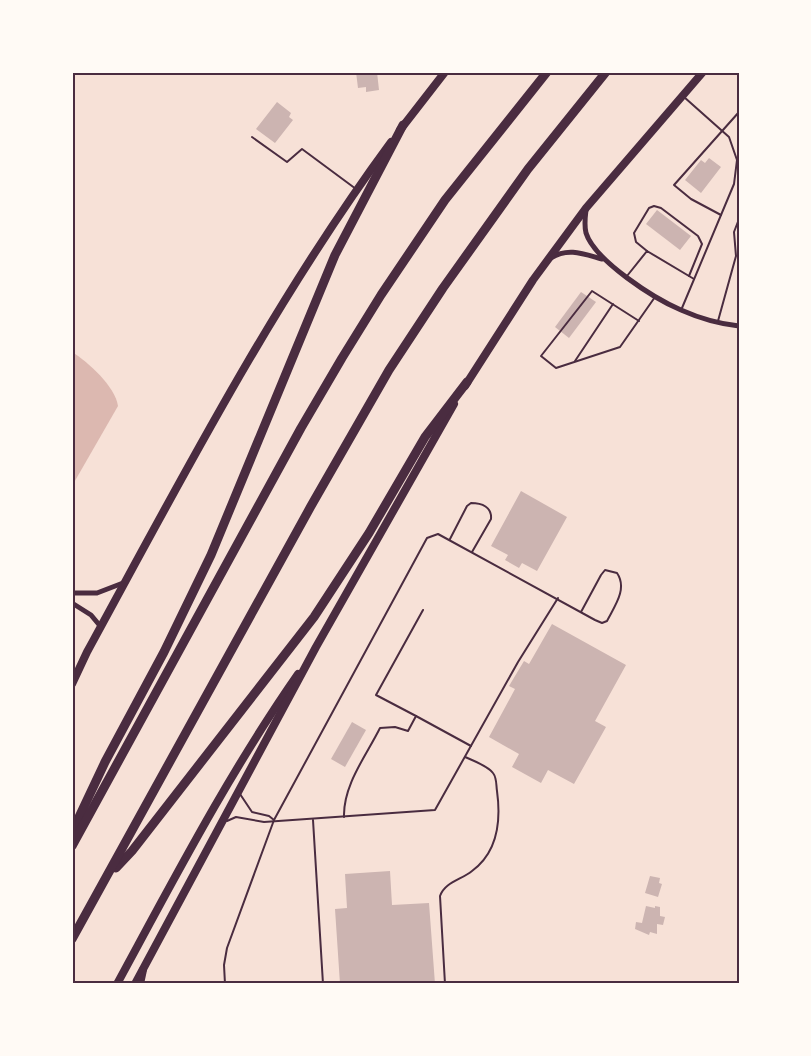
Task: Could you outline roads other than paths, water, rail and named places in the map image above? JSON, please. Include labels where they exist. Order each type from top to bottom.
[{"type":"highway","points":[[72,846],[300,428],[342,358],[381,295],[446,200],[547,72]]},
{"type":"highway","points":[[72,939],[305,517],[389,370],[443,288],[528,169],[606,72]]},
{"type":"highway","points":[[72,832],[105,762],[159,662],[211,555],[335,255],[403,125]]},
{"type":"highway","points":[[104,881],[132,851],[314,617],[369,533],[425,437],[467,382]]},
{"type":"main road","points":[[135,984],[240,793],[316,647],[467,382],[548,260],[586,208],[703,72]]},
{"type":"main road","points":[[72,684],[262,335],[356,189],[442,73]]},
{"type":"main road","points":[[117,984],[218,799],[273,709],[316,647]]},
{"type":"main road","points":[[140,984],[143,970]]},
{"type":"street","points":[[586,208],[584,224],[586,234],[604,259],[656,296],[681,310],[739,327]]},
{"type":"street","points":[[548,260],[559,253],[575,251],[604,259]]},
{"type":"street","points":[[72,593],[97,593],[125,583]]},
{"type":"street","points":[[72,603],[92,615],[101,627]]},
{"type":"lane","points":[[681,310],[734,184],[737,160],[729,136],[682,95]]},
{"type":"lane","points":[[721,215],[691,199],[674,184],[739,112]]},
{"type":"lane","points":[[252,137],[287,162],[302,149],[356,189]]},
{"type":"lane","points":[[689,276],[702,244],[698,236],[661,208],[654,206],[649,208],[634,233],[636,242],[646,251],[694,279]]},
{"type":"lane","points":[[718,322],[736,256],[734,232],[739,219]]},
{"type":"lane","points":[[627,276],[646,251]]},
{"type":"lane","points":[[639,321],[592,291],[541,356],[556,368],[620,347],[639,321],[656,296]]},
{"type":"lane","points":[[575,362],[613,304]]},
{"type":"lane","points":[[450,540],[467,506],[471,503],[483,504],[489,508],[491,519],[472,552]]},
{"type":"lane","points":[[225,984],[224,964],[227,948],[274,820],[422,544],[432,534],[438,534],[595,620],[602,622],[607,621],[621,592],[622,583],[617,573],[605,570],[601,574],[581,612]]},
{"type":"lane","points":[[224,822],[236,816],[264,822],[435,810],[518,662],[558,598]]},
{"type":"lane","points":[[423,610],[376,695],[471,746]]},
{"type":"lane","points":[[345,817],[344,803],[347,789],[380,728],[395,727],[408,731],[416,716]]},
{"type":"lane","points":[[445,984],[440,896],[446,886],[473,871],[487,854],[495,840],[499,810],[495,776],[492,771],[465,757]]},
{"type":"lane","points":[[240,793],[252,812],[269,816],[274,820]]},
{"type":"lane","points":[[313,819],[323,984]]}]
